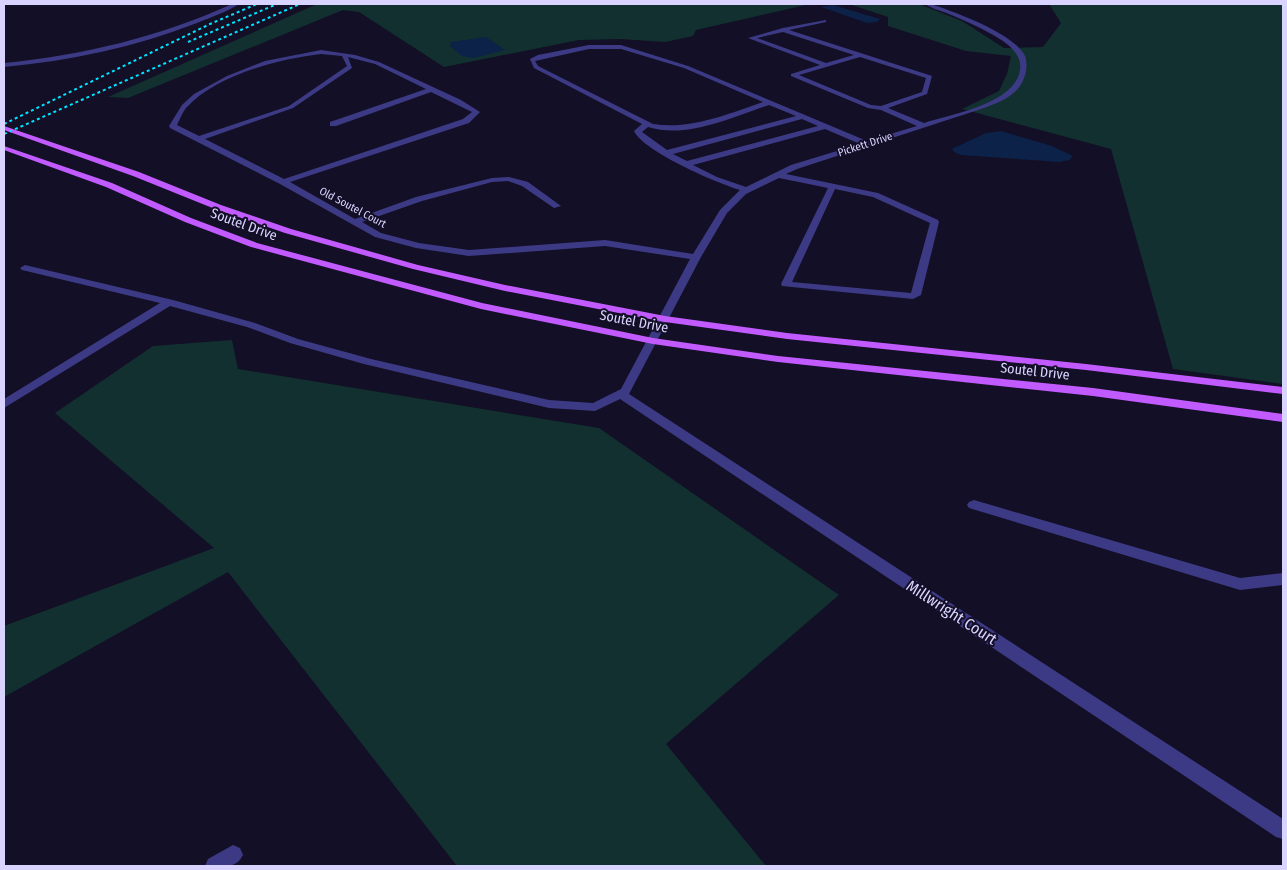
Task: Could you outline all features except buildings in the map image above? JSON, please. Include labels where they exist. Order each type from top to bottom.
[{"type":"main road","name":"Soutel Drive","points":[[4,128],[136,174],[218,207],[337,246],[416,268],[505,288],[665,319],[786,336],[1086,367],[1283,391]]},
{"type":"main road","name":"Soutel Drive","points":[[4,148],[109,185],[213,229],[308,262],[481,306],[653,341],[778,359],[1093,392],[1283,418]]},
{"type":"street","points":[[4,64],[89,52],[147,39],[181,28],[236,4]]},
{"type":"street","name":"Pickett Drive","points":[[621,394],[626,391],[696,257],[722,212],[747,190],[794,167],[979,108],[1004,98],[1022,79],[1024,64],[1020,53],[990,31],[927,4]]},
{"type":"street","points":[[824,20],[751,38],[826,65]]},
{"type":"street","points":[[783,30],[930,77],[925,93],[882,108]]},
{"type":"street","points":[[771,102],[682,128],[664,130],[647,124],[536,67],[532,60],[552,53],[590,47],[621,47],[686,67],[771,102],[805,116],[867,144]]},
{"type":"street","points":[[283,182],[173,126],[182,107],[203,91],[241,72],[292,56],[323,52],[360,56],[432,89]]},
{"type":"street","points":[[199,139],[291,107],[350,67],[344,55]]},
{"type":"street","points":[[860,55],[793,75],[870,107],[882,108],[924,126]]},
{"type":"street","points":[[333,124],[432,89]]},
{"type":"street","name":"Old Soutel Court","points":[[283,182],[466,121],[476,112],[462,102],[432,89]]},
{"type":"street","points":[[666,154],[805,116]]},
{"type":"street","points":[[647,124],[638,131],[640,135],[666,154],[714,179],[747,190]]},
{"type":"street","points":[[687,164],[826,126]]},
{"type":"street","points":[[778,174],[833,185],[875,195],[935,222],[917,293],[913,296],[786,284],[833,185]]},
{"type":"street","points":[[354,222],[419,200],[492,180],[509,179],[525,184],[557,206]]},
{"type":"street","name":"Old Soutel Court","points":[[283,182],[378,235],[419,246],[469,252],[605,243],[696,257]]},
{"type":"street","points":[[25,268],[169,302],[251,325],[294,341],[368,362],[549,404],[594,407],[621,394]]},
{"type":"street","points":[[4,404],[169,302]]},
{"type":"street","name":"Millwright Court","points":[[621,394],[1283,830]]},
{"type":"street","points":[[974,505],[1240,584],[1283,579]]},
{"type":"street","points":[[215,866],[233,855]]},
{"type":"green space","points":[[317,4],[810,4],[696,30],[693,36],[665,42],[620,39],[579,40],[444,67],[359,12],[343,10],[128,98],[108,97]]},
{"type":"green space","points":[[849,4],[919,4],[962,21],[1004,48],[1043,47],[1061,23],[1049,4],[1283,4],[1283,384],[1173,369],[1111,149],[962,109],[999,91],[1007,74],[1011,56],[966,51],[888,26],[888,17]]},
{"type":"green space","points":[[232,340],[238,369],[599,428],[839,595],[666,744],[766,866],[457,866],[228,572],[4,697],[4,626],[214,548],[55,413],[153,346]]},
{"type":"water","points":[[833,5],[880,19],[877,22],[867,23],[821,7]]},
{"type":"water","points":[[486,37],[505,50],[473,58],[462,56],[450,46],[451,42]]},
{"type":"water","points":[[1001,131],[1052,146],[1073,156],[1069,160],[1060,162],[961,155],[952,149],[986,133]]},
{"type":"railway","points":[[4,124],[210,24],[257,4]]},
{"type":"railway","points":[[188,42],[277,4]]},
{"type":"railway","points":[[4,134],[300,4]]}]
